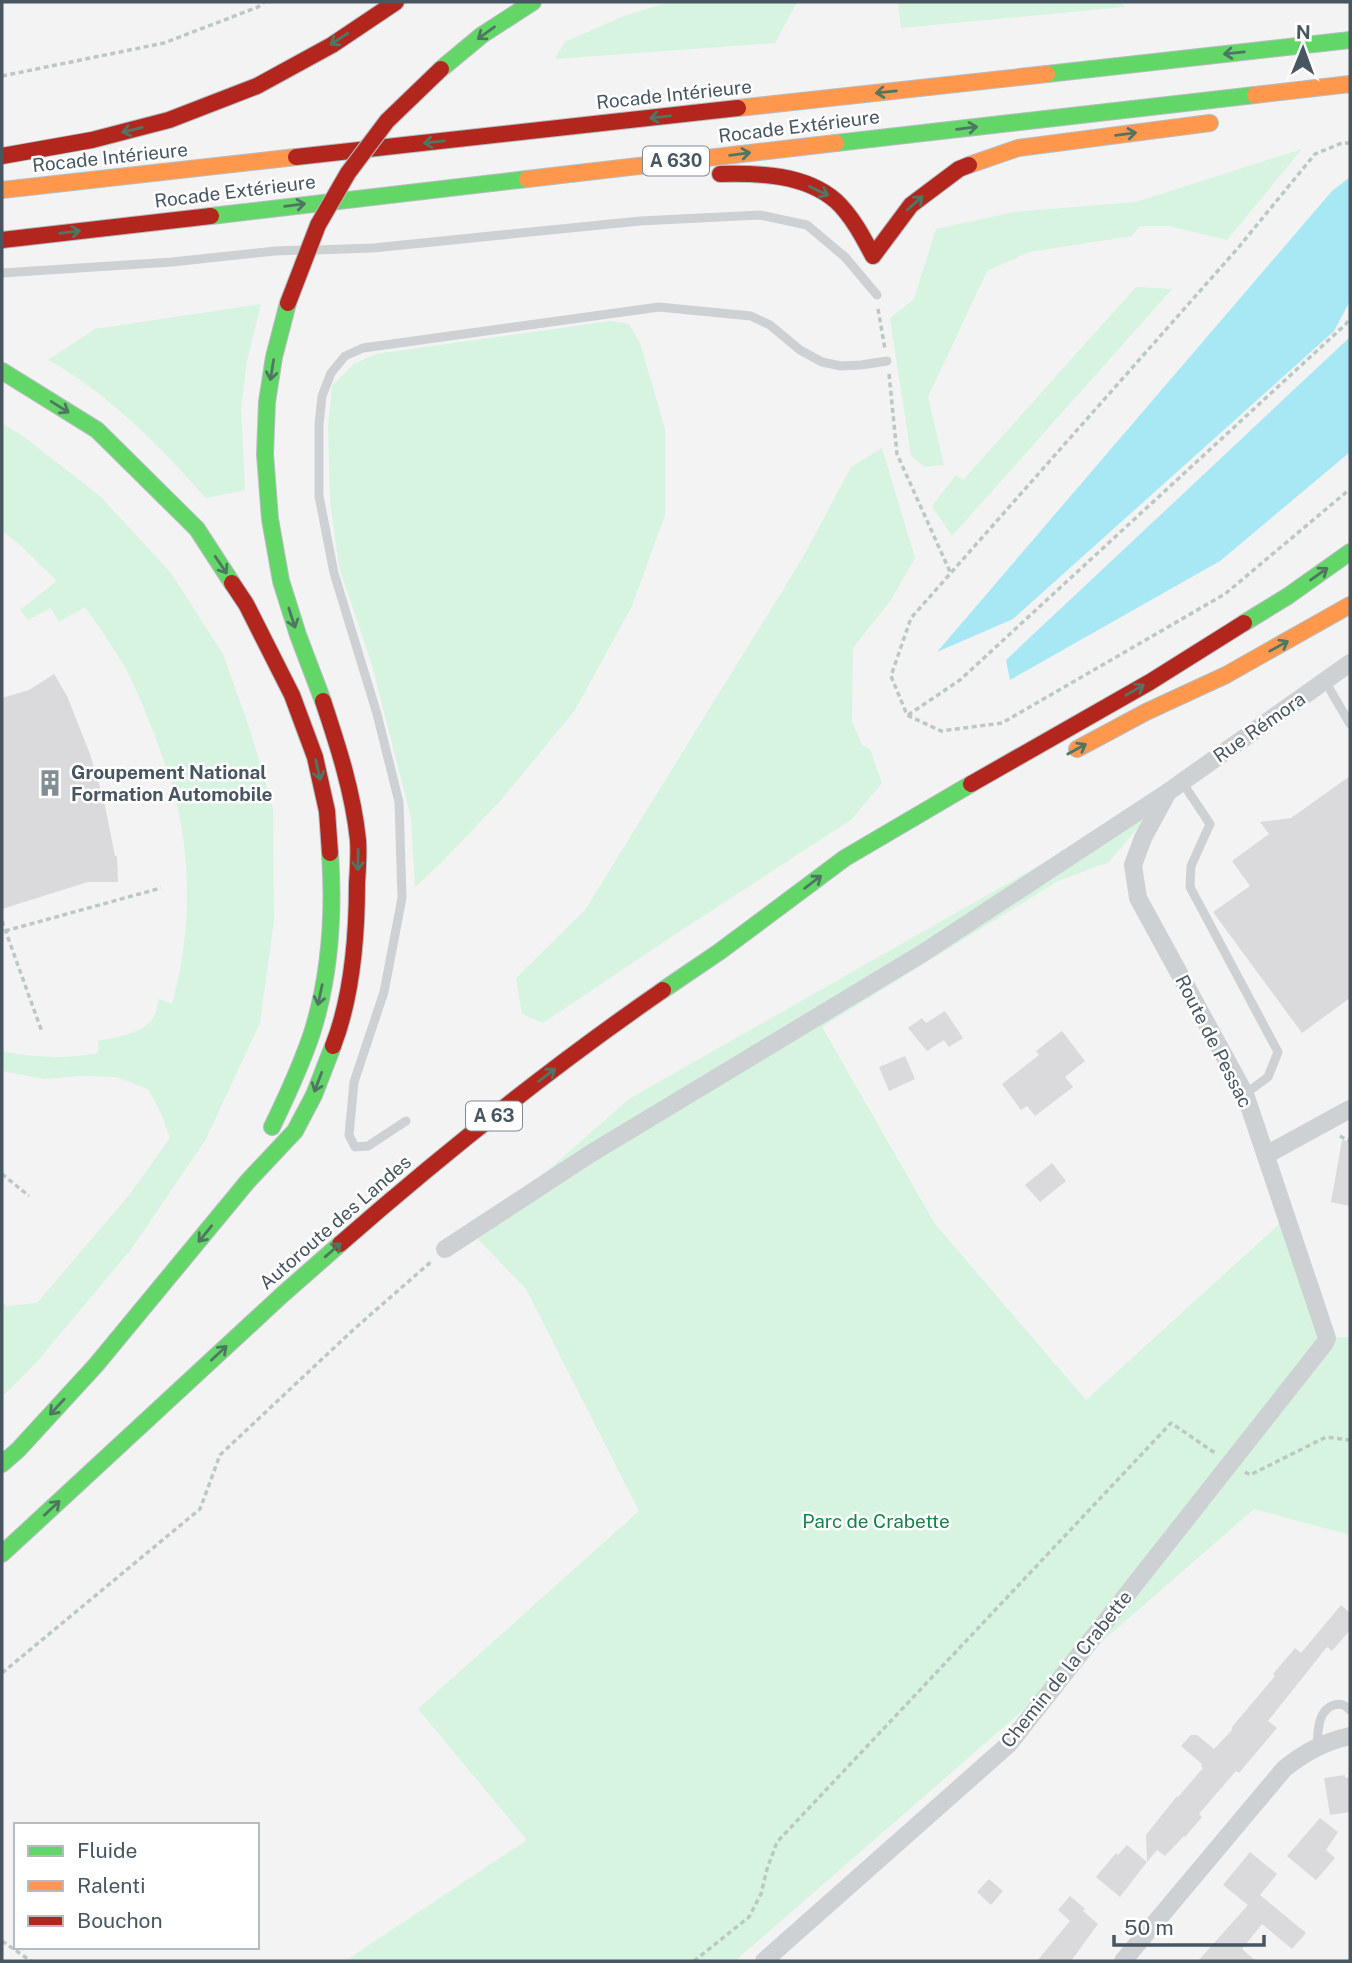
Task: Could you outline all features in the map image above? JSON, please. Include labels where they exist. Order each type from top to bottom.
[{"type":"highway","points":[[2,156],[92,140],[169,120],[257,86],[332,44],[396,2]]},
{"type":"highway","points":[[2,1464],[96,1365],[248,1181],[295,1131],[314,1095],[337,1036],[352,969],[357,913],[358,842],[339,749],[281,582],[270,519],[265,454],[267,402],[274,357],[288,303],[318,225],[348,173],[387,121],[441,69],[482,35],[533,2]]},
{"type":"highway","name":"Rocade Intérieure","points":[[2,190],[1350,40]]},
{"type":"highway","name":"Rocade Extérieure","points":[[2,240],[1350,84]]},
{"type":"highway","points":[[461,186],[703,174],[788,176],[830,196],[854,223],[873,256],[911,205],[959,169],[1018,148],[1220,121]]},
{"type":"highway","points":[[2,371],[97,430],[197,529],[246,604],[292,695],[315,757],[327,811],[331,868],[331,925],[323,984],[312,1032],[292,1086],[248,1181]]},
{"type":"highway","points":[[719,951],[845,858],[1150,682],[1288,596],[1350,552]]},
{"type":"highway","points":[[1067,755],[1146,712],[1226,676],[1350,605]]},
{"type":"highway","points":[[719,951],[828,891]]},
{"type":"highway","name":"Autoroute des Landes","points":[[2,1554],[282,1295],[396,1195],[528,1089],[621,1019],[719,951]]},
{"type":"street","name":"Rue Rémora","points":[[445,1249],[590,1154],[923,953],[1175,787],[1350,663]]},
{"type":"street","name":"Route de Pessac","points":[[1175,787],[1143,838],[1133,866],[1138,898],[1245,1094],[1327,1338]]},
{"type":"street","points":[[1266,1155],[1350,1109]]},
{"type":"street","name":"Chemin de la Crabette","points":[[764,1961],[1010,1744],[1327,1338]]},
{"type":"street","points":[[1123,1961],[1284,1769],[1305,1752],[1350,1736]]},
{"type":"lane","points":[[2,273],[172,262],[275,251],[373,248],[640,221],[760,215],[807,225],[845,257],[877,295]]},
{"type":"lane","points":[[405,1121],[368,1146],[355,1147],[349,1135],[354,1082],[384,992],[402,898],[399,802],[377,714],[334,573],[319,496],[319,424],[322,396],[331,373],[345,356],[363,348],[659,307],[751,316],[770,325],[800,350],[822,362],[841,366],[887,360]]},
{"type":"lane","points":[[1325,681],[1350,724]]},
{"type":"lane","points":[[1175,787],[1210,824],[1191,866],[1190,887],[1278,1052],[1268,1077],[1245,1094]]},
{"type":"lane","points":[[1317,1747],[1319,1720],[1328,1707],[1338,1704],[1347,1706],[1350,1710]]},
{"type":"path","points":[[2,76],[164,43],[258,7],[264,2]]},
{"type":"path","points":[[1350,143],[1342,143],[1315,154],[1238,248],[911,618],[891,676],[907,715],[941,731],[1002,723],[1224,594],[1350,489]]},
{"type":"path","points":[[877,295],[897,454],[951,574]]},
{"type":"path","points":[[907,715],[960,680],[1336,333],[1350,317]]},
{"type":"path","points":[[5,931],[161,888]]},
{"type":"path","points":[[2,921],[42,1032]]},
{"type":"path","points":[[2,1174],[29,1196]]},
{"type":"path","points":[[2,1673],[200,1509],[220,1455],[353,1330],[445,1249]]},
{"type":"path","points":[[694,1961],[749,1917],[761,1894],[777,1842],[1171,1423],[1250,1475],[1326,1437],[1350,1440]]},
{"type":"path","points":[[2,1941],[31,1961]]},
{"type":"green space","points":[[669,2],[797,2],[775,43],[555,59],[565,42],[624,16]]},
{"type":"green space","points":[[898,2],[1121,2],[1125,7],[901,28]]},
{"type":"green space","points":[[1302,149],[1227,240],[1168,226],[1140,226],[1132,236],[1029,252],[987,271],[928,397],[944,465],[925,467],[911,456],[890,318],[914,299],[936,229],[1014,212],[1136,202]]},
{"type":"green space","points":[[1136,287],[1172,289],[952,536],[932,506],[956,475],[963,480]]},
{"type":"green space","points":[[261,304],[247,361],[241,408],[245,490],[206,498],[133,422],[92,389],[48,360],[95,329]]},
{"type":"green space","points":[[610,321],[629,324],[640,343],[665,429],[665,515],[632,606],[575,710],[502,799],[415,887],[411,818],[372,665],[339,567],[330,501],[328,428],[332,386],[354,364],[376,354]]},
{"type":"green space","points":[[2,423],[23,436],[101,497],[171,573],[223,654],[251,733],[273,809],[274,921],[260,1023],[206,1139],[132,1248],[35,1364],[2,1397],[2,1302],[7,1306],[37,1303],[130,1194],[170,1138],[148,1089],[116,1077],[44,1079],[2,1071],[2,1051],[50,1057],[98,1053],[98,1041],[129,1034],[150,1022],[159,999],[172,1004],[182,961],[187,895],[185,852],[174,793],[154,733],[126,669],[85,607],[59,622],[51,608],[28,620],[20,610],[57,581],[2,531]]},
{"type":"green space","points":[[882,448],[915,558],[891,600],[853,648],[852,722],[862,745],[870,749],[882,783],[851,820],[543,1023],[522,1014],[516,978],[585,910],[802,559],[851,467]]},
{"type":"green space","name":"Parc de Crabette","points":[[1168,792],[1109,862],[1058,881],[822,1027],[935,1224],[1086,1400],[1287,1217],[1327,1338],[1350,1337],[1350,1535],[1254,1509],[735,1961],[345,1961],[527,1840],[418,1709],[639,1511],[526,1289],[474,1235],[629,1099]]},
{"type":"water","points":[[1350,177],[1350,301],[1334,331],[1013,619],[937,652],[1332,191]]},
{"type":"water","points":[[1350,337],[1350,452],[1220,561],[1010,680],[1006,660]]},
{"type":"building","name":"Groupement National Formation Automobile","points":[[54,674],[67,696],[90,754],[117,856],[118,882],[88,882],[2,909],[2,698],[29,690]]},
{"type":"building","points":[[1350,776],[1350,998],[1302,1033],[1213,912],[1250,886],[1232,861],[1269,834],[1260,822],[1291,818]]},
{"type":"building","points":[[945,1011],[963,1038],[949,1047],[944,1040],[927,1051],[908,1028],[922,1018],[926,1023]]},
{"type":"building","points":[[1062,1031],[1085,1061],[1065,1077],[1073,1087],[1035,1116],[1027,1106],[1021,1110],[1002,1084],[1039,1055],[1036,1051]]},
{"type":"building","points":[[905,1056],[915,1079],[889,1091],[879,1067]]},
{"type":"building","points":[[1342,1140],[1350,1141],[1350,1206],[1331,1202]]},
{"type":"building","points":[[1052,1163],[1066,1181],[1040,1202],[1025,1185]]},
{"type":"building","points":[[1341,1605],[1350,1613],[1350,1630],[1332,1651],[1327,1647],[1268,1721],[1277,1728],[1199,1814],[1202,1817],[1185,1837],[1165,1856],[1157,1850],[1147,1862],[1146,1835],[1203,1768],[1202,1764],[1181,1746],[1191,1735],[1197,1735],[1214,1749],[1232,1730],[1295,1648],[1301,1653]]},
{"type":"building","points":[[1345,1775],[1345,1778],[1350,1777],[1350,1812],[1330,1815],[1324,1778]]},
{"type":"building","points":[[1320,1818],[1338,1832],[1326,1850],[1335,1858],[1316,1880],[1287,1856]]},
{"type":"building","points":[[1127,1845],[1147,1862],[1120,1897],[1096,1877],[1116,1853],[1118,1855]]},
{"type":"building","points":[[1250,1852],[1277,1874],[1260,1895],[1306,1933],[1292,1949],[1262,1924],[1242,1949],[1256,1961],[1198,1961],[1248,1905],[1223,1885]]},
{"type":"building","points":[[989,1879],[1003,1891],[991,1905],[977,1892]]},
{"type":"building","points":[[1070,1896],[1098,1924],[1071,1961],[1037,1961],[1070,1921],[1058,1910]]},
{"type":"traffic: fast","points":[[441,69],[482,35],[533,2]]},
{"type":"traffic: fast","points":[[1047,74],[1350,40]]},
{"type":"traffic: fast","points":[[836,143],[1255,95]]},
{"type":"traffic: fast","points":[[211,216],[527,179]]},
{"type":"traffic: fast","points":[[288,303],[274,357],[267,402],[265,454],[270,519],[281,581],[323,701]]},
{"type":"traffic: fast","points":[[2,371],[97,430],[197,529],[232,583]]},
{"type":"traffic: fast","points":[[1244,623],[1350,552]]},
{"type":"traffic: fast","points":[[663,990],[719,952],[845,858],[971,784]]},
{"type":"traffic: fast","points":[[272,1127],[308,1045],[323,989],[331,921],[330,853]]},
{"type":"traffic: fast","points":[[2,1464],[96,1365],[248,1181],[295,1131],[314,1095],[333,1046]]},
{"type":"traffic: fast","points":[[2,1554],[340,1244]]},
{"type":"traffic: slow","points":[[738,108],[1047,74]]},
{"type":"traffic: slow","points":[[1255,95],[1350,84]]},
{"type":"traffic: slow","points":[[969,165],[1018,148],[1210,123]]},
{"type":"traffic: slow","points":[[527,179],[836,143]]},
{"type":"traffic: slow","points":[[2,190],[296,157]]},
{"type":"traffic: slow","points":[[1077,749],[1146,712],[1226,675],[1350,605]]},
{"type":"traffic: jam","points":[[2,156],[92,140],[169,120],[257,86],[332,45],[396,2]]},
{"type":"traffic: jam","points":[[288,303],[318,225],[348,173],[387,121],[441,69]]},
{"type":"traffic: jam","points":[[296,157],[738,108]]},
{"type":"traffic: jam","points":[[720,174],[781,177],[796,180],[824,192],[847,213],[873,256],[911,205],[959,169],[969,165]]},
{"type":"traffic: jam","points":[[2,240],[211,216]]},
{"type":"traffic: jam","points":[[232,583],[246,604],[292,695],[315,757],[327,811],[330,853]]},
{"type":"traffic: jam","points":[[971,784],[1150,682],[1244,623]]},
{"type":"traffic: jam","points":[[323,701],[349,787],[358,845],[352,965],[345,1007],[333,1046]]},
{"type":"traffic: jam","points":[[340,1244],[498,1112],[663,990]]},
{"type":"place","name":"Groupement National Formation Automobile","points":[[50,783]]}]
